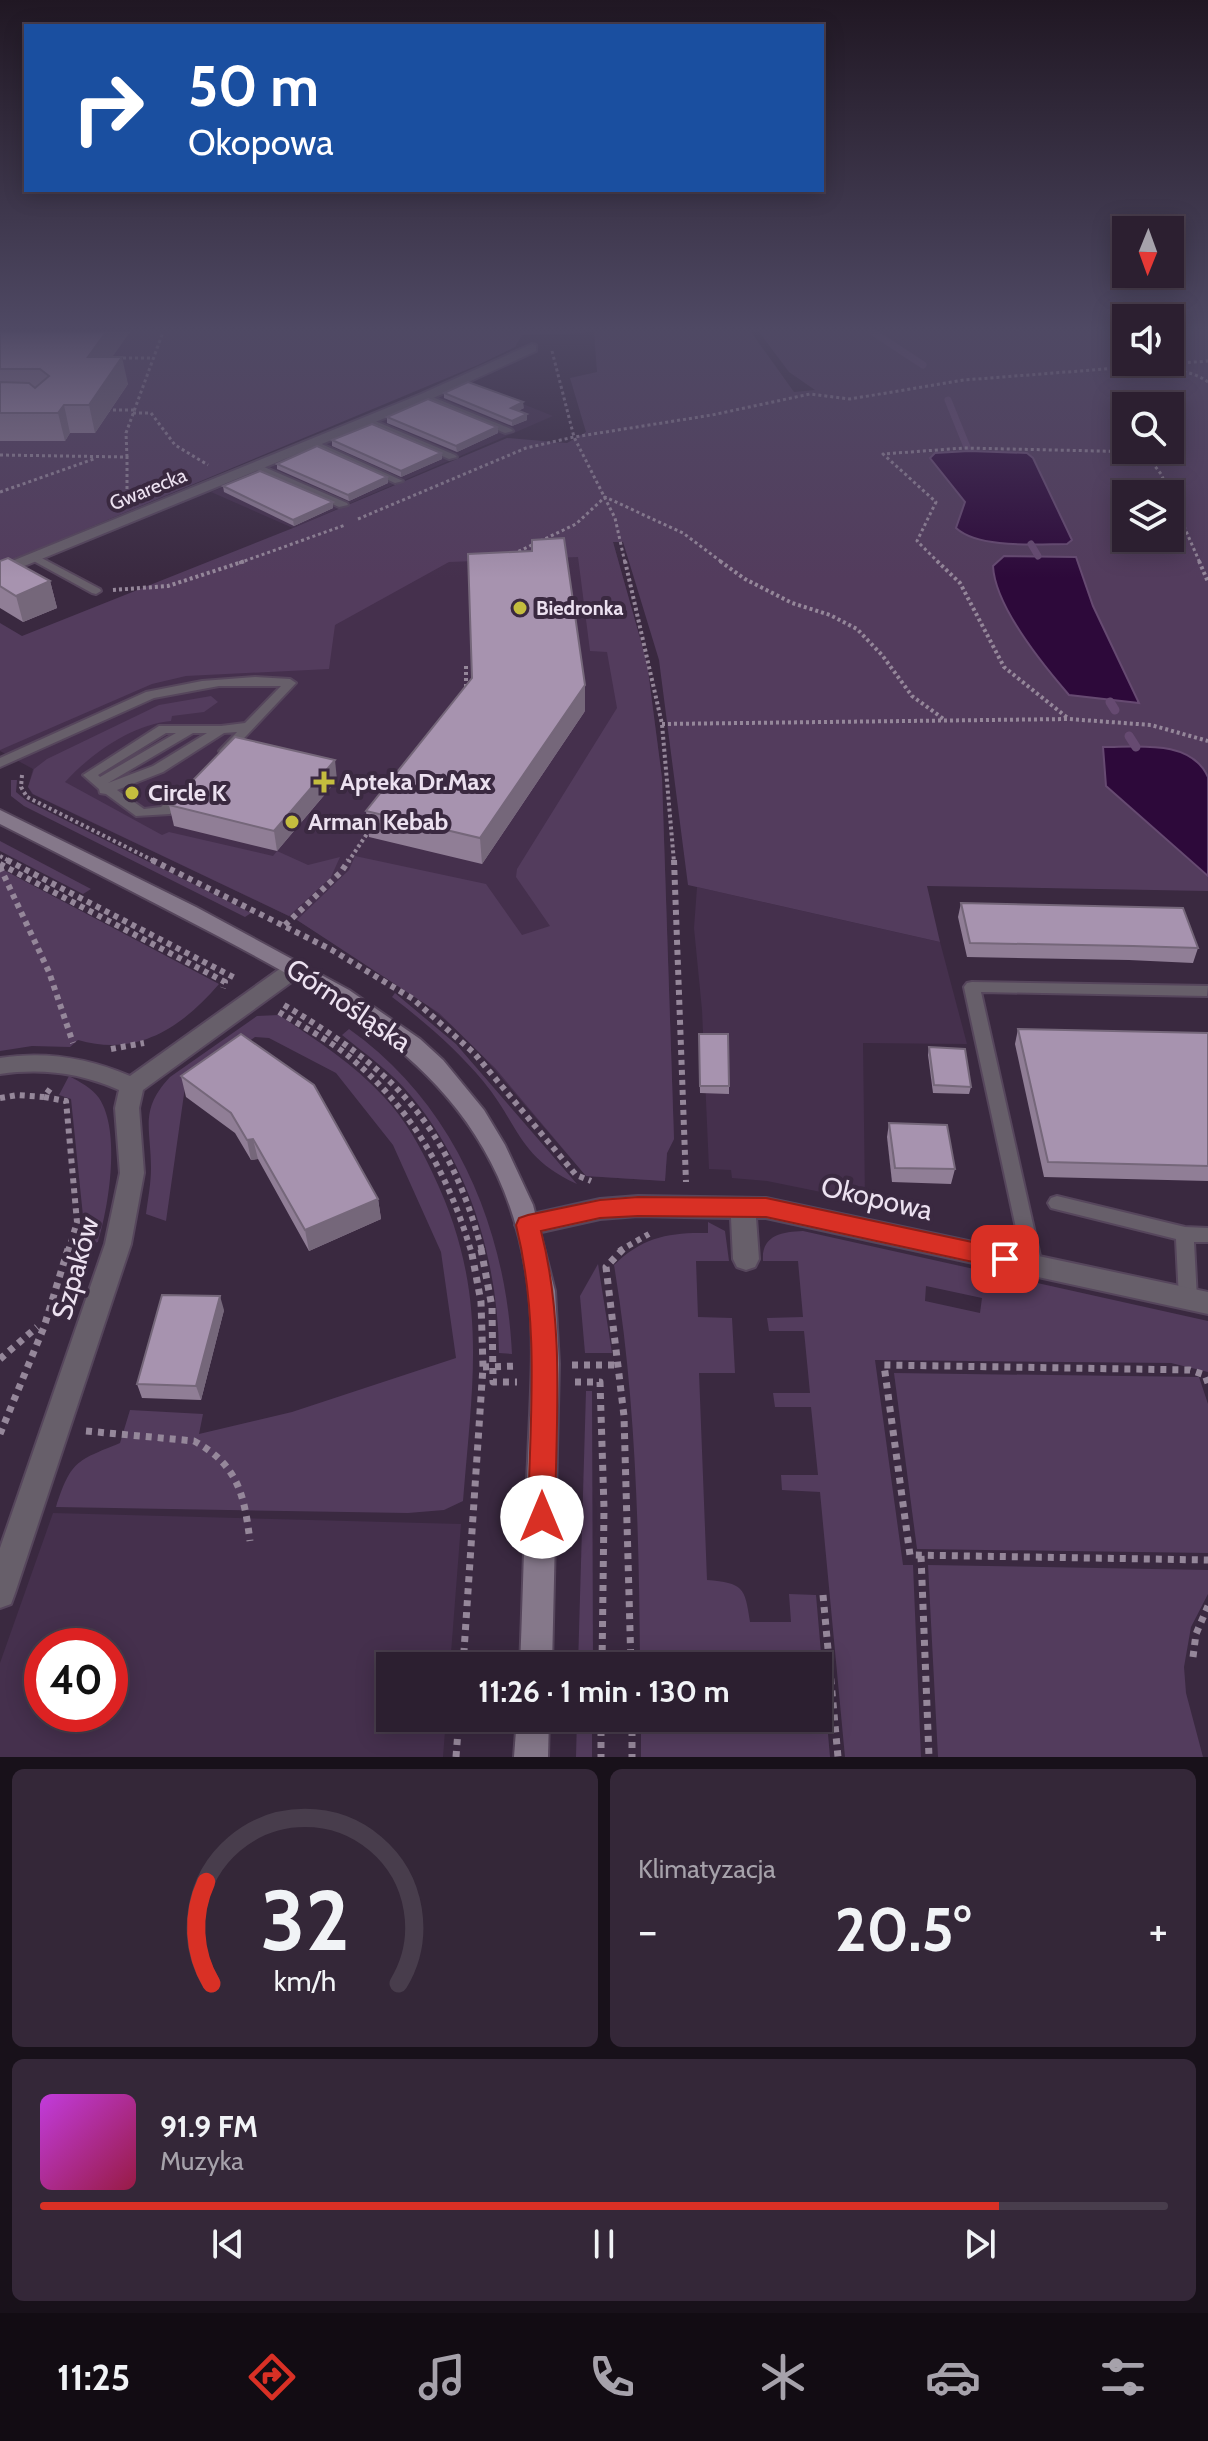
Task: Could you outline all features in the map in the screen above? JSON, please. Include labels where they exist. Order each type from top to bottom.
[{"type":"street","name":"Gwarecka","points":[[0,571],[385,414]]},
{"type":"street","name":"Górnośląska","points":[[0,816],[296,968],[363,1007],[414,1047],[460,1096],[496,1151],[528,1225],[538,1267],[546,1365],[536,1652]]},
{"type":"street","points":[[0,1066],[76,1055],[132,1086],[296,968]]},
{"type":"street","name":"Szpaków","points":[[0,1593],[54,1428],[93,1326],[118,1244],[132,1173],[127,1108],[132,1086]]},
{"type":"street","name":"Okopowa","points":[[528,1225],[600,1209],[686,1196],[798,1213],[1198,1301]]},
{"type":"street","points":[[743,1207],[746,1259]]},
{"type":"street","points":[[531,1757],[532,1732]]},
{"type":"lane","points":[[466,414],[508,431]]},
{"type":"lane","points":[[368,421],[452,457]]},
{"type":"lane","points":[[312,443],[398,481]]},
{"type":"lane","points":[[255,466],[343,505]]},
{"type":"lane","points":[[34,557],[96,591]]},
{"type":"lane","points":[[6,766],[150,695],[204,683],[290,683],[219,758]]},
{"type":"lane","points":[[197,779],[165,811],[141,813],[89,775],[163,729],[221,730],[250,726]]},
{"type":"lane","points":[[102,787],[158,769],[221,730]]},
{"type":"lane","points":[[1033,1265],[972,987],[1207,991]]},
{"type":"lane","points":[[1057,1203],[1185,1234],[1208,1235]]},
{"type":"lane","points":[[1185,1234],[1198,1301]]},
{"type":"path","points":[[128,503],[126,433],[132,414]]},
{"type":"path","points":[[152,414],[175,445],[220,470]]},
{"type":"path","points":[[568,414],[574,437],[615,518],[662,724],[676,886],[686,1196]]},
{"type":"path","points":[[574,437],[717,414]]},
{"type":"path","points":[[1069,719],[1004,667],[960,583],[917,541],[936,502],[883,454],[964,448],[1112,451]]},
{"type":"path","points":[[0,455],[95,459],[127,457]]},
{"type":"path","points":[[0,492],[95,459]]},
{"type":"path","points":[[1153,464],[1161,474],[1208,582]]},
{"type":"path","points":[[509,556],[576,524],[605,497]]},
{"type":"path","points":[[605,497],[683,533],[745,579],[792,603],[830,615],[857,629],[890,665],[912,696],[945,720]]},
{"type":"path","points":[[466,666],[467,702]]},
{"type":"path","points":[[662,724],[1069,719],[1151,725],[1208,741]]},
{"type":"path","points":[[6,766],[23,776],[21,787],[27,797],[285,925],[362,967],[430,1012],[474,1053],[576,1175],[585,1181]]},
{"type":"path","points":[[285,925],[341,872],[346,860],[375,822]]},
{"type":"path","points":[[0,856],[256,998],[330,1033],[377,1067],[404,1094],[442,1151],[481,1245],[491,1294],[493,1382]]},
{"type":"path","points":[[0,866],[225,982],[214,997]]},
{"type":"path","points":[[0,866],[49,972],[76,1055]]},
{"type":"path","points":[[223,988],[256,998],[264,1011],[281,1012],[350,1057],[389,1091],[413,1122],[435,1160],[471,1249],[481,1302],[483,1367],[464,1652]]},
{"type":"path","points":[[44,1097],[76,1055],[159,1040]]},
{"type":"path","points":[[0,1098],[18,1095],[66,1101],[77,1222],[44,1327],[0,1434]]},
{"type":"path","points":[[631,1652],[624,1421],[616,1328],[606,1267],[627,1245],[657,1231]]},
{"type":"path","points":[[0,1359],[37,1327]]},
{"type":"path","points":[[1208,1383],[1205,1375],[1190,1370],[884,1365],[910,1555],[1208,1560]]},
{"type":"path","points":[[600,1382],[604,1508],[602,1652]]},
{"type":"path","points":[[54,1428],[194,1441],[208,1448],[221,1457],[237,1478],[244,1496],[250,1541]]},
{"type":"path","points":[[921,1556],[929,1757]]},
{"type":"path","points":[[823,1595],[838,1757]]},
{"type":"path","points":[[1193,1657],[1196,1634],[1208,1606]]},
{"type":"path","points":[[456,1757],[458,1732]]},
{"type":"path","points":[[601,1732],[601,1757]]},
{"type":"path","points":[[632,1732],[632,1757]]},
{"type":"shaded area","points":[[0,414],[361,414],[0,565]]},
{"type":"shaded area","points":[[396,414],[553,416],[293,528],[211,492]]},
{"type":"shaded area","points":[[581,414],[1112,414],[1112,464],[1184,464],[1184,414],[1208,414],[1208,891],[927,886],[940,942],[688,885],[659,660],[623,542],[613,542],[647,663],[662,778],[674,1139],[667,1153],[665,1181],[586,1176],[495,1068],[439,1013],[297,920],[349,870],[355,856],[486,884],[522,935],[550,926],[516,877],[517,869],[617,708],[607,652],[590,651],[578,557],[449,562],[335,625],[329,669],[186,676],[152,684],[0,750],[0,623],[22,636],[293,528],[507,438],[567,443],[586,432]]},
{"type":"shaded area","points":[[935,453],[1027,453],[1033,458],[1072,540],[1067,544],[993,542],[966,535],[956,528],[965,502],[930,458]]},
{"type":"shaded area","points":[[613,542],[647,663],[662,778],[674,1139],[667,1153],[665,1181],[586,1176],[468,1039],[409,990],[297,920],[32,794],[28,787],[33,769],[0,751],[0,739],[443,548]]},
{"type":"shaded area","points":[[1004,556],[1076,557],[1093,606],[1139,703],[1069,695],[1022,634],[1002,599],[993,566]]},
{"type":"shaded area","points":[[211,696],[218,702],[204,712],[172,716],[171,721],[127,734],[87,761],[65,782],[162,835],[169,832],[273,856],[277,851],[308,865],[340,857],[331,877],[289,916],[33,794],[28,787],[34,769],[47,759],[159,705]]},
{"type":"shaded area","points":[[1103,747],[1162,748],[1189,756],[1200,765],[1208,777],[1208,876],[1106,786]]},
{"type":"shaded area","points":[[11,780],[17,780],[16,792],[27,801],[251,913],[245,917],[24,806],[11,796]]},
{"type":"shaded area","points":[[0,841],[91,889],[83,894],[0,851]]},
{"type":"shaded area","points":[[0,868],[219,984],[174,1026],[139,1041],[120,1045],[78,1040],[70,1047],[32,1046],[0,1051]]},
{"type":"shaded area","points":[[697,887],[940,942],[967,1044],[863,1043],[865,1201],[767,1181],[732,1178],[731,1170],[709,1169],[702,1010],[694,928]]},
{"type":"shaded area","points":[[395,993],[456,1044],[577,1184],[558,1174],[531,1151],[483,1081],[440,1036],[392,997]]},
{"type":"shaded area","points":[[279,1015],[347,1063],[392,1105],[423,1153],[451,1217],[463,1257],[473,1335],[463,1501],[444,1510],[408,1513],[56,1507],[66,1480],[77,1464],[120,1443],[130,1410],[203,1414],[199,1434],[292,1412],[456,1358],[441,1252],[393,1145],[336,1073],[269,1038],[255,1037],[185,1087],[166,1221],[146,1214],[151,1174],[150,1110],[160,1089],[170,1077],[257,1016]]},
{"type":"shaded area","points":[[349,1029],[386,1059],[418,1094],[446,1132],[468,1172],[486,1216],[499,1261],[508,1307],[512,1354],[499,1353],[493,1284],[486,1250],[465,1184],[450,1153],[404,1087],[342,1035]]},
{"type":"shaded area","points":[[69,1076],[99,1098],[110,1129],[111,1149],[109,1189],[98,1242],[74,1248],[83,1216],[71,1099],[59,1095]]},
{"type":"shaded area","points":[[708,1222],[725,1231],[729,1261],[696,1261],[698,1317],[732,1318],[735,1373],[699,1373],[707,1580],[728,1583],[740,1589],[750,1622],[791,1622],[789,1594],[816,1595],[821,1652],[640,1652],[632,1414],[614,1265],[635,1248],[657,1238],[708,1233]]},
{"type":"shaded area","points":[[803,1231],[1208,1321],[1208,1372],[1171,1363],[875,1360],[903,1565],[913,1565],[921,1757],[845,1757],[820,1492],[782,1490],[781,1475],[818,1475],[811,1407],[775,1407],[773,1393],[810,1393],[804,1331],[769,1331],[767,1318],[803,1317],[798,1261],[763,1261],[763,1252],[765,1245],[774,1237]],"holes":[[[926,1286],[982,1298],[980,1313],[925,1301]]]},
{"type":"shaded area","points":[[598,1264],[612,1353],[585,1353],[580,1296]]},
{"type":"shaded area","points":[[894,1373],[1199,1377],[1208,1404],[1208,1553],[917,1549]]},
{"type":"shaded area","points":[[586,1391],[592,1391],[593,1652],[578,1652]]},
{"type":"shaded area","points":[[53,1513],[461,1524],[451,1652],[376,1652],[376,1732],[445,1732],[443,1757],[0,1757],[0,1663]]},
{"type":"shaded area","points":[[928,1565],[1208,1570],[1208,1594],[1191,1627],[1184,1667],[1186,1693],[1203,1757],[938,1757]]},
{"type":"shaded area","points":[[577,1732],[592,1732],[592,1757],[576,1757]]},
{"type":"shaded area","points":[[641,1732],[828,1732],[830,1757],[641,1757]]},
{"type":"building","points":[[394,414],[465,414],[497,427],[456,446],[387,417]]},
{"type":"building","points":[[495,414],[527,414],[512,421]]},
{"type":"building","points":[[372,424],[441,453],[401,471],[332,440]]},
{"type":"building","points":[[317,446],[387,477],[348,495],[277,464]]},
{"type":"building","points":[[260,471],[333,502],[293,520],[223,486]]},
{"type":"building","points":[[564,538],[585,685],[480,838],[366,811],[472,678],[468,554],[532,551],[532,540]]},
{"type":"building","points":[[8,558],[50,581],[16,596],[0,586],[0,561]]},
{"type":"building","points":[[235,737],[335,760],[274,831],[169,805]]},
{"type":"building","points":[[961,903],[1183,908],[1198,948],[970,943]]},
{"type":"building","points":[[1018,1029],[1208,1033],[1208,1166],[1048,1162]]},
{"type":"building","points":[[241,1034],[314,1085],[378,1199],[305,1230],[253,1139],[247,1140],[231,1113],[181,1076]]},
{"type":"building","points":[[699,1034],[728,1034],[729,1086],[700,1086]]},
{"type":"building","points":[[929,1047],[965,1049],[971,1087],[934,1085]]},
{"type":"building","points":[[889,1123],[947,1125],[955,1169],[895,1168]]},
{"type":"building","points":[[162,1295],[220,1296],[196,1386],[137,1384]]},
{"type":"waterway","points":[[954,414],[967,447]]},
{"type":"waterway","points":[[1031,544],[1038,556]]},
{"type":"waterway","points":[[1110,702],[1115,710]]},
{"type":"waterway","points":[[1129,736],[1136,747]]},
{"type":"place","name":"Biedronka","points":[[520,608]]},
{"type":"place","name":"Apteka Dr.Max","points":[[324,782]]},
{"type":"place","name":"Circle K","points":[[132,793]]},
{"type":"place","name":"Arman Kebab","points":[[292,822]]},
{"type":"route","points":[[542,1517],[546,1365],[544,1315],[538,1267],[528,1225],[600,1209],[638,1206],[766,1208],[1005,1259]]}]
